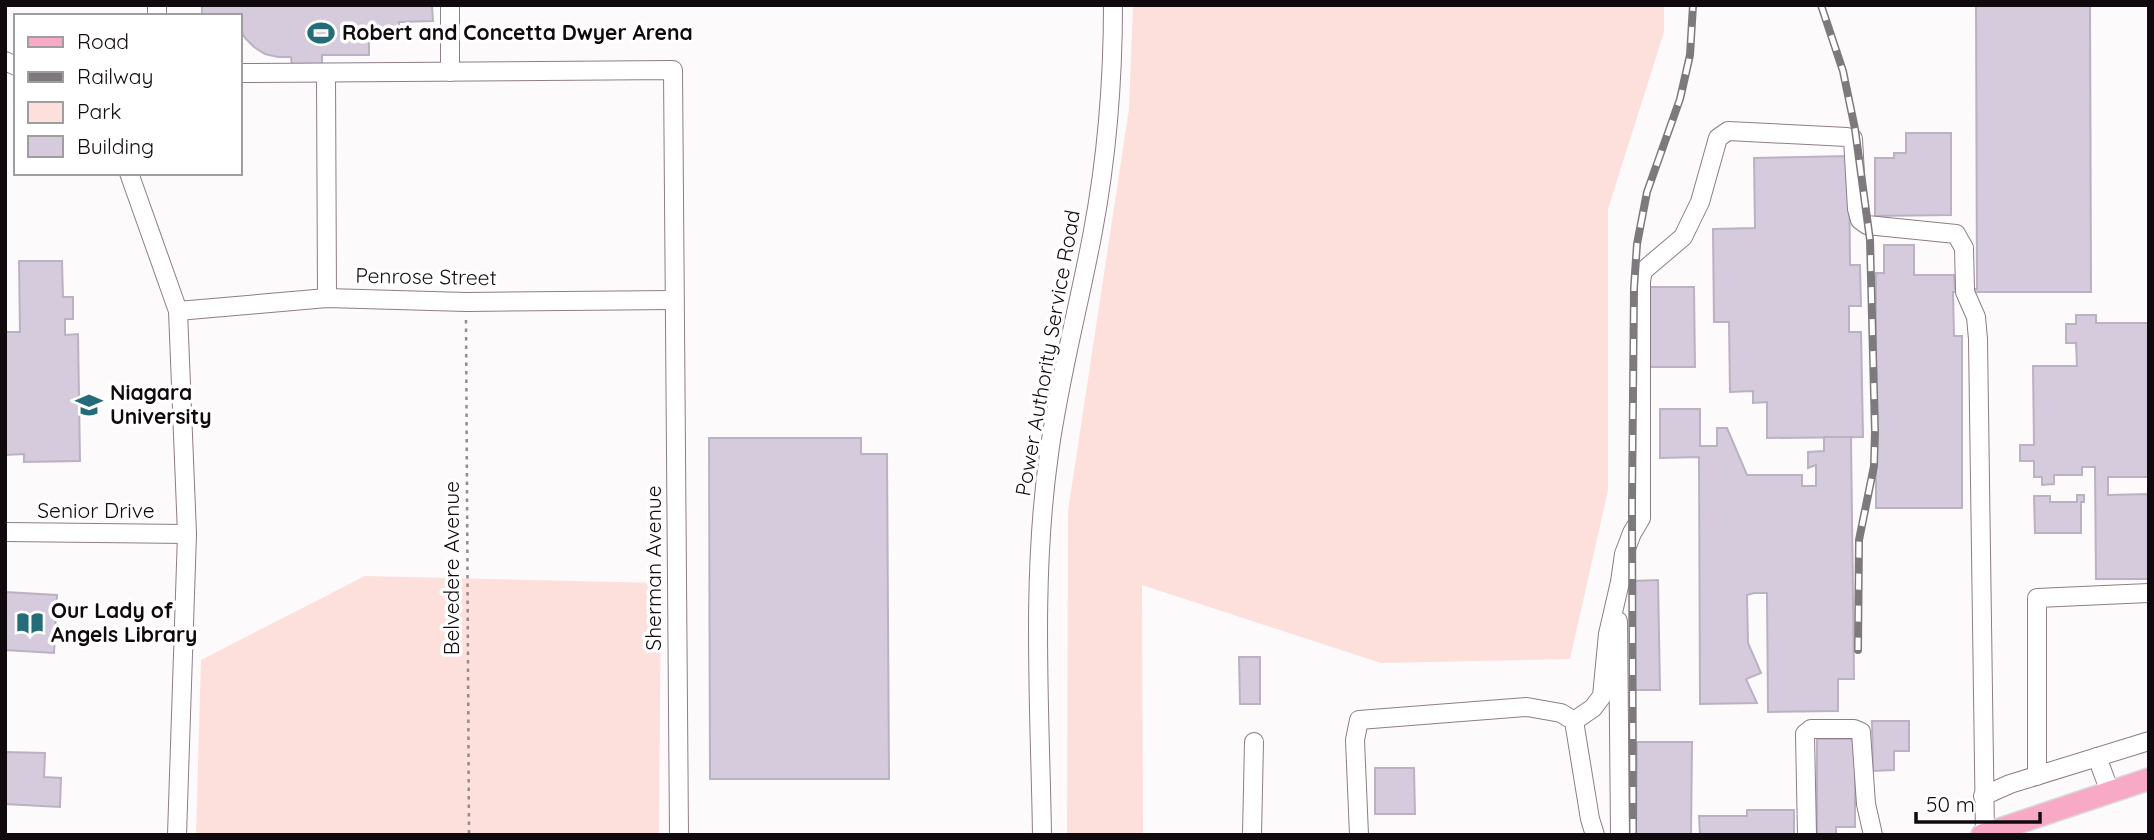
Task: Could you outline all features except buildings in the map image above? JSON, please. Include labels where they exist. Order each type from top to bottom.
[{"type":"main road","points":[[1983,835],[2149,779]]},
{"type":"street","points":[[242,74],[450,72],[450,5]]},
{"type":"street","name":"Power Authority Service Road","points":[[1042,835],[1039,601],[1043,511],[1053,427],[1103,171],[1111,95],[1113,5]]},
{"type":"street","name":"Sherman Avenue","points":[[450,72],[673,70],[679,835]]},
{"type":"street","points":[[326,73],[327,298]]},
{"type":"street","points":[[1574,722],[1593,708],[1602,696],[1608,634],[1624,554],[1641,518],[1643,271],[1683,237],[1700,202],[1718,138],[1728,131],[1847,137],[1853,139],[1860,220],[1867,225],[1956,234],[1964,248],[1966,298],[1976,317],[1978,339],[1983,835]]},
{"type":"street","points":[[130,175],[178,311],[187,534],[177,835]]},
{"type":"street","name":"Penrose Street","points":[[178,311],[327,298],[466,302],[674,300]]},
{"type":"street","name":"Senior Drive","points":[[5,533],[187,534]]},
{"type":"street","points":[[2037,776],[2037,598],[2149,593]]},
{"type":"street","points":[[1614,607],[1619,624],[1620,835]]},
{"type":"street","points":[[1359,835],[1355,740],[1359,720],[1527,707],[1561,713],[1574,722],[1595,835]]},
{"type":"street","points":[[1807,835],[1805,734],[1811,729],[1854,729],[1861,732],[1867,804],[1873,835]]},
{"type":"street","points":[[1252,835],[1254,741]]},
{"type":"street","points":[[1983,796],[2010,784],[2149,741]]},
{"type":"street","points":[[2097,757],[2110,792]]},
{"type":"path","name":"Belvedere Avenue","points":[[466,302],[469,835]]},
{"type":"green space","points":[[1133,5],[1664,5],[1664,32],[1608,209],[1608,490],[1570,659],[1381,663],[1142,585],[1143,835],[1067,835],[1068,511],[1129,109]]},
{"type":"green space","points":[[365,576],[661,583],[659,835],[196,835],[201,660]]},
{"type":"railway","points":[[1633,835],[1632,503],[1634,288],[1637,244],[1647,192],[1680,99],[1690,55],[1693,5]]},
{"type":"railway","points":[[1821,5],[1843,71],[1855,129],[1870,240],[1874,466],[1859,540],[1858,650]]},
{"type":"place","name":"Robert and Concetta Dwyer Arena","points":[[321,33]]},
{"type":"place","name":"Niagara University","points":[[89,405]]},
{"type":"place","name":"Our Lady of Angels Library","points":[[30,623]]}]
